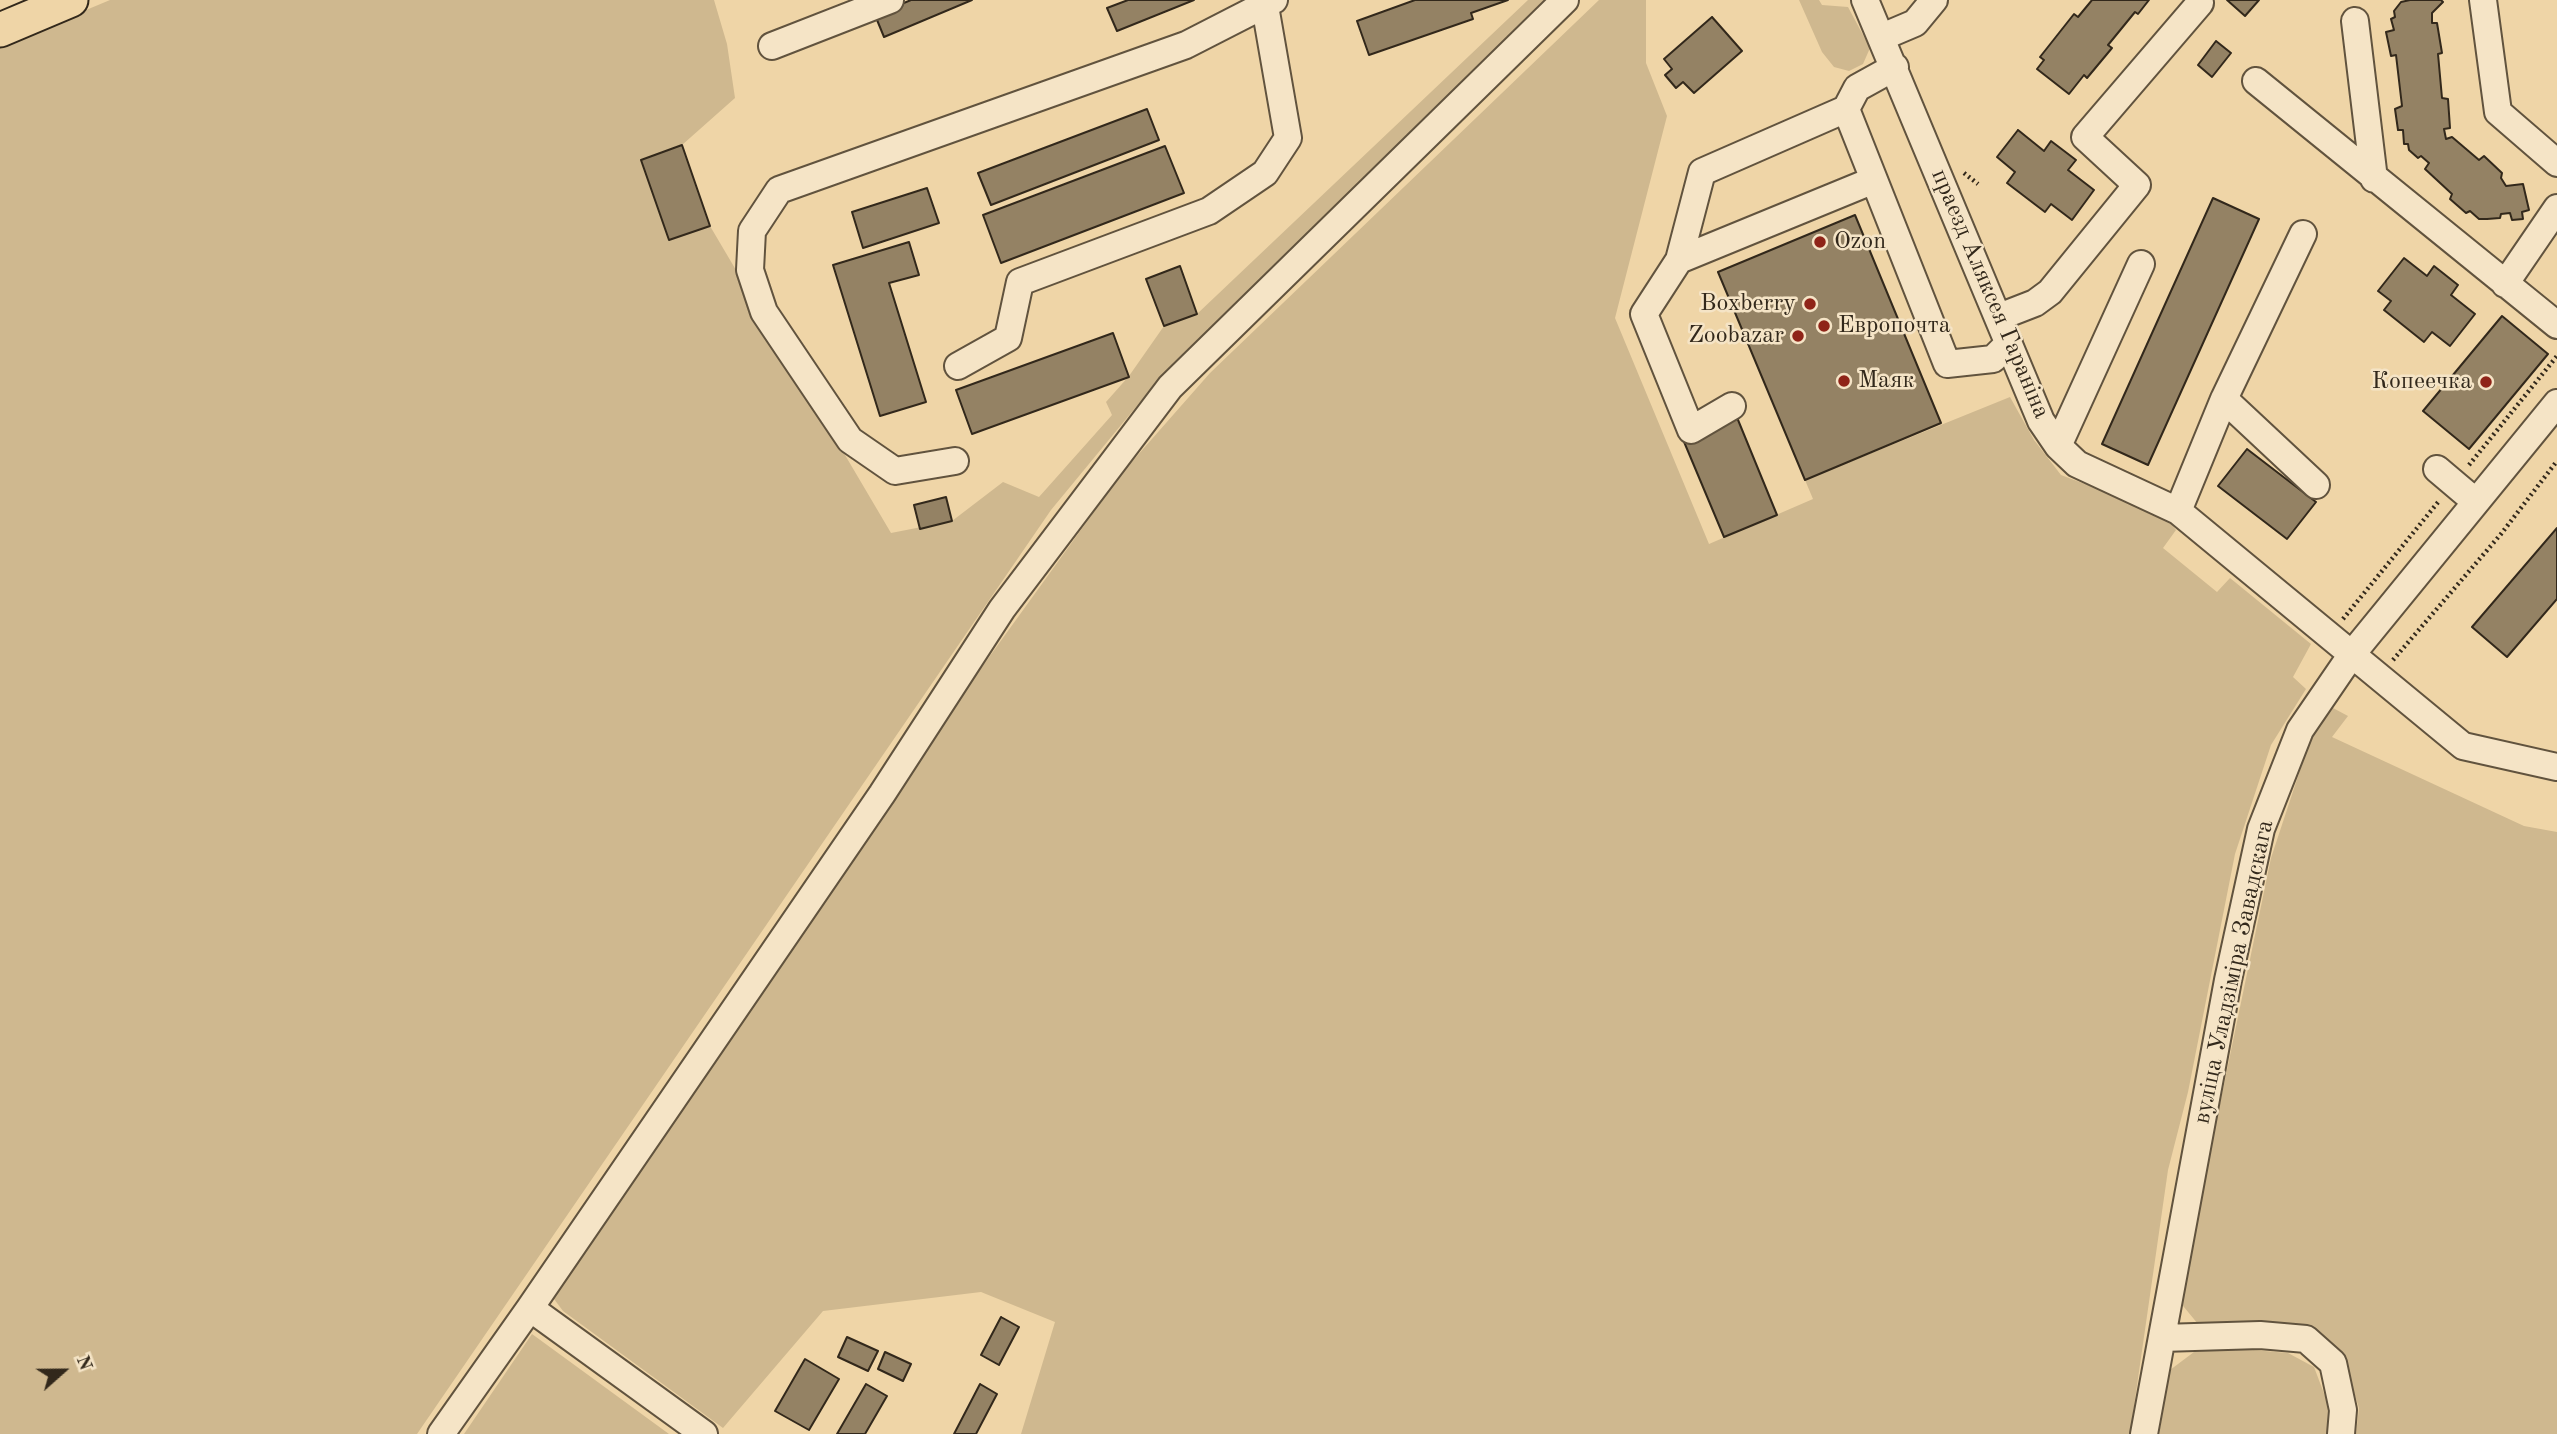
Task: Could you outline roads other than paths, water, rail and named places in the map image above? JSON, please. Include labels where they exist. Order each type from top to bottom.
[{"type":"main road","points":[[0,30],[71,0]]},
{"type":"street","points":[[772,46],[890,0]]},
{"type":"street","points":[[441,1434],[882,794],[1002,609],[1170,387],[1565,0]]},
{"type":"street","name":"праезд Аляксея Гараніна","points":[[1866,0],[2042,421],[2058,446],[2077,464],[2178,511],[2463,746],[2557,767]]},
{"type":"street","points":[[1882,37],[1915,23],[1934,0]]},
{"type":"street","points":[[2483,0],[2498,112],[2557,163]]},
{"type":"street","points":[[955,461],[895,471],[850,440],[764,312],[750,270],[752,231],[779,190],[1186,45],[1269,3],[1288,138],[1265,173],[1209,211],[1020,282],[1008,338],[958,366]]},
{"type":"street","points":[[1998,317],[2035,303],[2050,292],[2137,185],[2085,137],[2200,3]]},
{"type":"street","points":[[2355,21],[2374,179]]},
{"type":"street","points":[[1732,406],[1690,430],[1644,314],[1678,260],[1702,172],[1846,109],[1857,88],[1895,68]]},
{"type":"street","points":[[2256,80],[2374,179],[2557,325]]},
{"type":"street","points":[[1846,109],[1947,364],[1993,359],[2009,343]]},
{"type":"street","points":[[1678,260],[1874,180]]},
{"type":"street","points":[[2505,284],[2557,208]]},
{"type":"street","points":[[2178,511],[2224,399],[2302,234]]},
{"type":"street","points":[[2058,446],[2141,264]]},
{"type":"street","points":[[2224,399],[2316,485]]},
{"type":"street","name":"вуліца Уладзіміра Завадскага","points":[[2144,1434],[2228,980],[2261,829],[2300,730],[2352,654],[2557,403]]},
{"type":"street","points":[[2437,469],[2476,502]]},
{"type":"street","points":[[530,1308],[704,1434]]},
{"type":"street","points":[[2162,1338],[2260,1335],[2306,1339],[2333,1363],[2343,1410],[2342,1434]]},
{"type":"place","name":"Ozon","points":[[1820,242]]},
{"type":"place","name":"Boxberry","points":[[1810,304]]},
{"type":"place","name":"Европочта","points":[[1824,326]]},
{"type":"place","name":"Zoobazar","points":[[1798,336]]},
{"type":"place","name":"Маяк","points":[[1844,381]]},
{"type":"place","name":"Копеечка","points":[[2486,382]]}]
